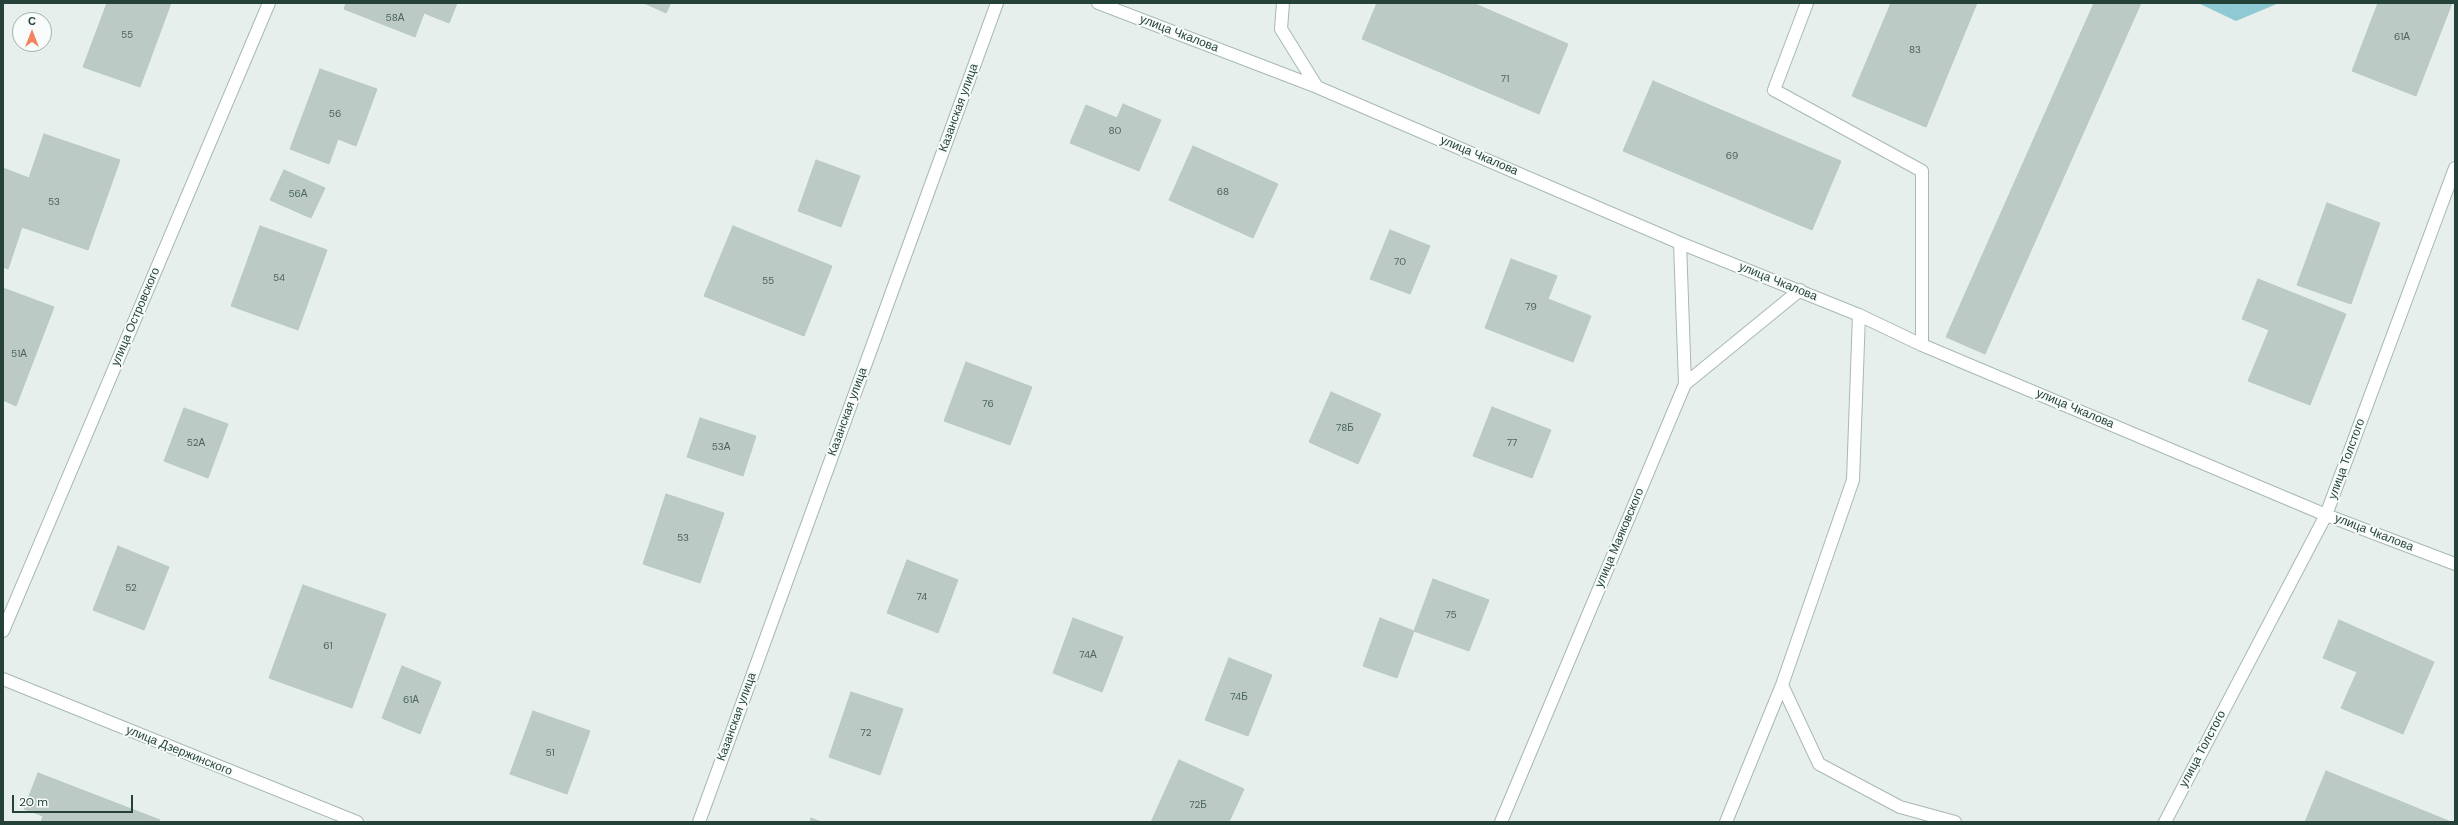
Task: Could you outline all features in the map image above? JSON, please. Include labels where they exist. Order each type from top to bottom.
[{"type":"street","name":"улица Островского","points":[[3,631],[269,3]]},
{"type":"street","name":"Казанская улица","points":[[699,822],[997,3]]},
{"type":"street","name":"улица Чкалова","points":[[1098,3],[1317,87],[1680,243],[1859,314],[1922,345],[2326,515],[2455,564]]},
{"type":"street","points":[[1283,3],[1281,29],[1317,87]]},
{"type":"street","points":[[1807,3],[1774,90],[1922,171],[1922,345]]},
{"type":"street","name":"улица Толстого","points":[[2165,822],[2326,515],[2455,168]]},
{"type":"street","name":"улица Маяковского","points":[[1500,822],[1685,384],[1680,243]]},
{"type":"street","points":[[1685,384],[1800,290]]},
{"type":"street","points":[[1726,822],[1782,684],[1853,480],[1859,314]]},
{"type":"street","name":"улица Дзержинского","points":[[3,679],[357,822]]},
{"type":"street","points":[[1782,684],[1818,764],[1900,807],[1954,822]]},
{"type":"water","points":[[2198,3],[2279,3],[2236,21]]},
{"type":"building","points":[[107,3],[171,3],[140,87],[83,67]]},
{"type":"building","points":[[346,3],[457,3],[449,23],[424,13],[415,37],[344,9]]},
{"type":"building","points":[[644,3],[671,3],[666,13]]},
{"type":"building","points":[[1377,3],[1473,3],[1568,44],[1539,114],[1362,39]]},
{"type":"building","points":[[1891,3],[1977,3],[1926,127],[1852,96]]},
{"type":"building","points":[[2094,3],[2141,3],[1985,354],[1946,337]]},
{"type":"building","points":[[2378,3],[2452,3],[2416,96],[2352,71]]},
{"type":"building","points":[[320,69],[377,89],[356,146],[338,139],[329,164],[290,149]]},
{"type":"building","points":[[1653,81],[1841,161],[1812,230],[1623,151]]},
{"type":"building","points":[[1123,104],[1161,120],[1139,171],[1070,143],[1086,105],[1117,118]]},
{"type":"building","points":[[44,134],[120,160],[88,250],[22,227],[8,269],[3,267],[3,168],[29,178]]},
{"type":"building","points":[[1193,146],[1278,184],[1253,238],[1169,200]]},
{"type":"building","points":[[816,160],[860,176],[841,227],[798,211]]},
{"type":"building","points":[[284,170],[325,188],[311,218],[270,200]]},
{"type":"building","points":[[2327,203],[2380,223],[2351,304],[2297,285]]},
{"type":"building","points":[[260,226],[327,250],[298,330],[231,306]]},
{"type":"building","points":[[733,226],[832,266],[804,336],[704,296]]},
{"type":"building","points":[[1390,230],[1430,246],[1410,294],[1370,279]]},
{"type":"building","points":[[1511,259],[1557,276],[1548,299],[1591,316],[1573,362],[1485,328]]},
{"type":"building","points":[[2258,279],[2346,314],[2310,405],[2248,381],[2269,330],[2242,319]]},
{"type":"building","points":[[3,288],[54,307],[16,406],[3,400]]},
{"type":"building","points":[[966,362],[1032,387],[1010,445],[944,421]]},
{"type":"building","points":[[1331,392],[1381,414],[1358,464],[1309,442]]},
{"type":"building","points":[[1492,407],[1551,430],[1532,478],[1473,456]]},
{"type":"building","points":[[184,408],[228,424],[208,478],[164,461]]},
{"type":"building","points":[[700,418],[756,436],[743,476],[687,457]]},
{"type":"building","points":[[666,494],[724,513],[700,583],[643,564]]},
{"type":"building","points":[[118,546],[169,567],[144,630],[93,610]]},
{"type":"building","points":[[907,560],[958,580],[938,633],[887,613]]},
{"type":"building","points":[[1433,579],[1489,600],[1469,651],[1414,631]]},
{"type":"building","points":[[303,585],[386,614],[352,708],[269,678]]},
{"type":"building","points":[[1073,618],[1123,637],[1102,692],[1053,673]]},
{"type":"building","points":[[1380,618],[1414,631],[1397,678],[1363,666]]},
{"type":"building","points":[[2339,620],[2434,662],[2403,734],[2341,708],[2357,672],[2323,658]]},
{"type":"building","points":[[1229,658],[1272,675],[1248,736],[1205,720]]},
{"type":"building","points":[[402,666],[441,682],[420,734],[382,718]]},
{"type":"building","points":[[851,692],[903,709],[880,775],[829,757]]},
{"type":"building","points":[[533,711],[590,731],[567,794],[510,774]]},
{"type":"building","points":[[1179,760],[1244,789],[1229,822],[1151,822]]},
{"type":"building","points":[[2326,771],[2451,822],[2305,822]]},
{"type":"building","points":[[38,773],[160,820],[159,822],[41,822],[43,816],[24,809]]},
{"type":"building","points":[[811,818],[821,822],[810,822]]}]
